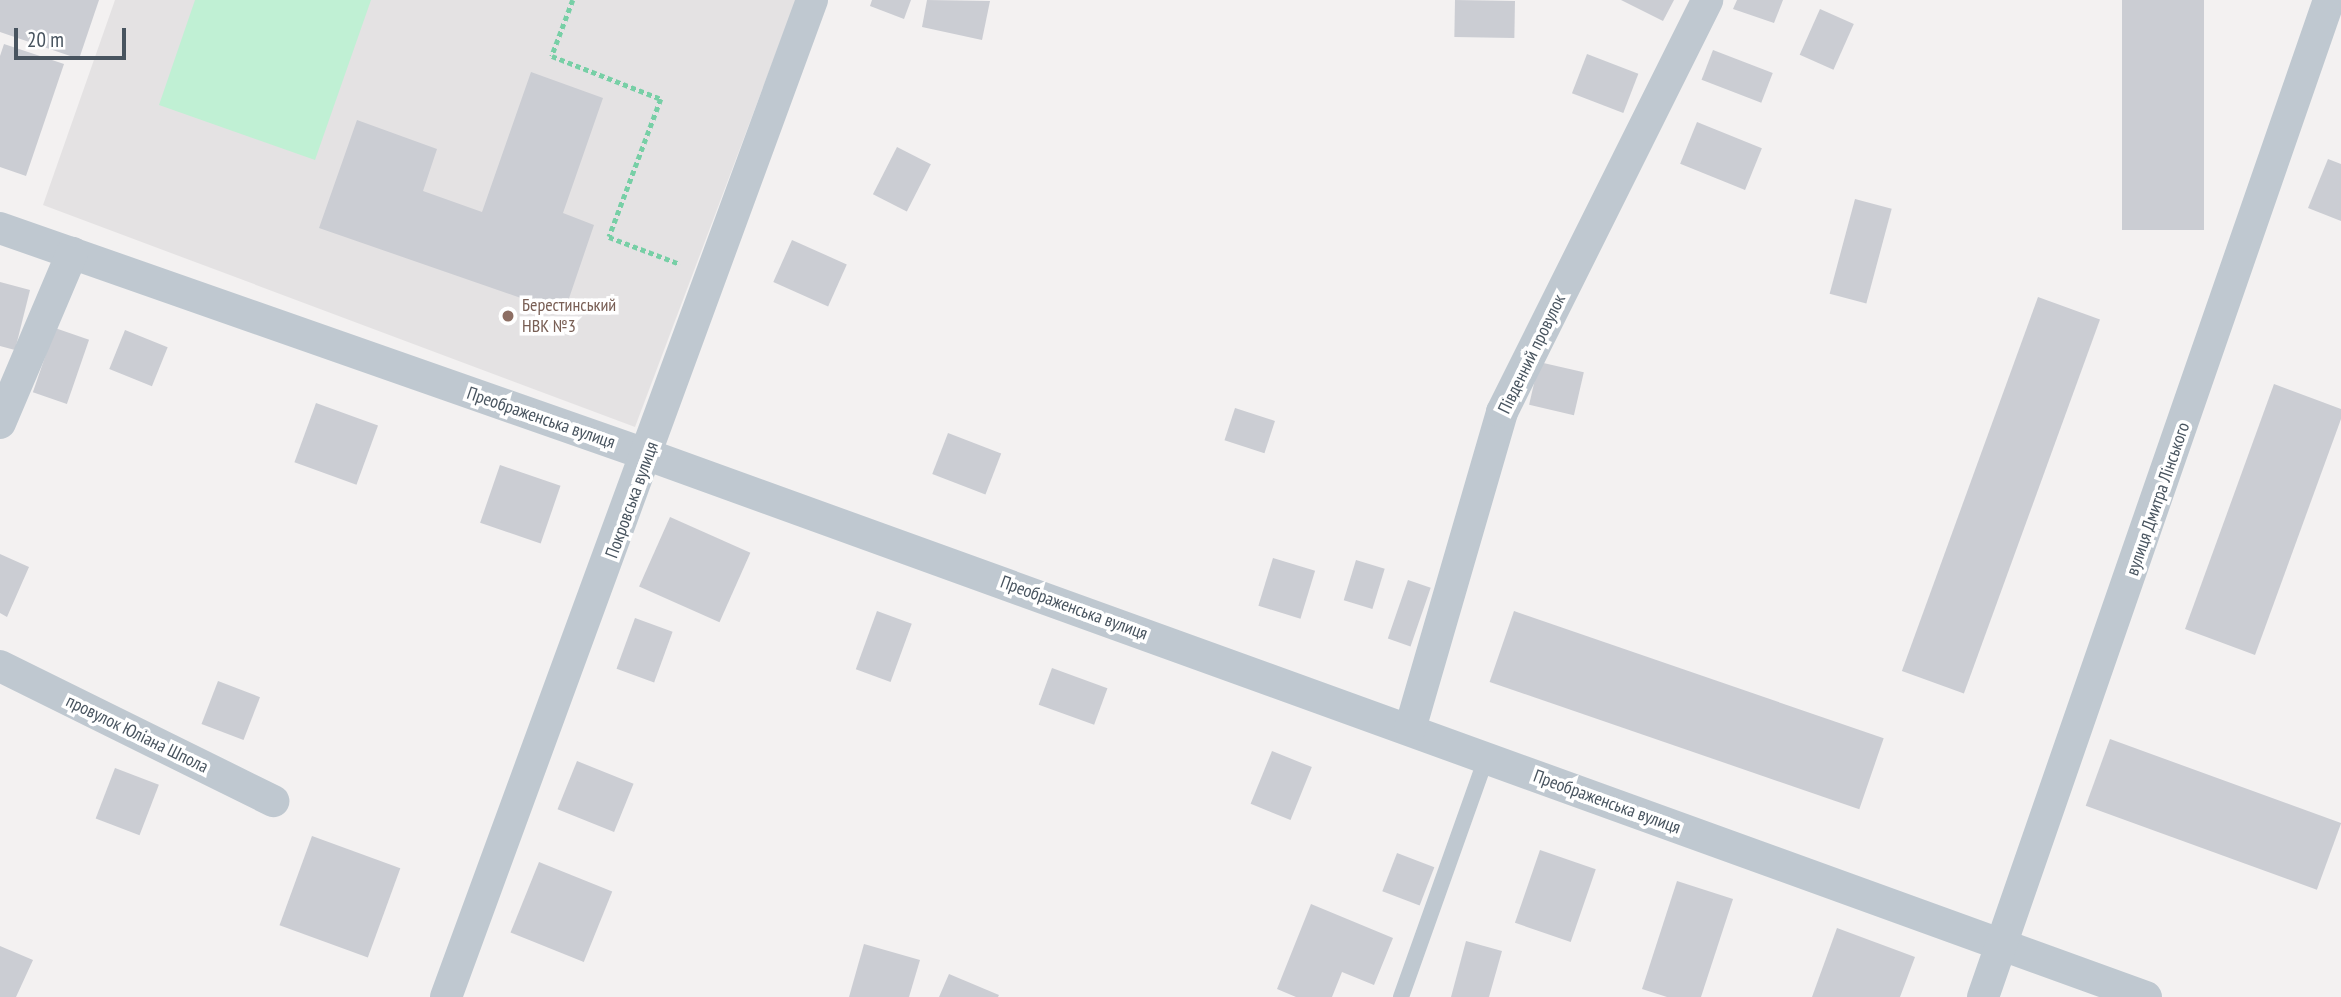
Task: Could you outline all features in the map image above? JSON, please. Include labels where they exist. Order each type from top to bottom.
[{"type":"street","name":"Покровська вулиця","points":[[446,997],[648,456],[812,0]]},
{"type":"street","name":"Південний провулок","points":[[1410,729],[1502,412],[1707,0]]},
{"type":"street","name":"вулиця Дмитра Лінського","points":[[1983,997],[2003,946],[2329,0]]},
{"type":"street","name":"Преображенська вулиця","points":[[0,228],[648,456],[1410,729],[2146,997]]},
{"type":"street","points":[[0,423],[72,253]]},
{"type":"street","name":"провулок Юліана Шпола","points":[[0,666],[273,801]]},
{"type":"lane","points":[[1401,997],[1486,758]]},
{"type":"path","points":[[573,0],[552,56],[662,99],[609,237],[712,277]]},
{"type":"shaded area","name":"Берестинський НВК №3","points":[[115,0],[796,0],[635,427],[43,205]]},
{"type":"green space","points":[[195,0],[371,0],[315,160],[159,105]]},
{"type":"building","points":[[0,0],[99,0],[79,59],[0,32]]},
{"type":"building","points":[[872,0],[911,0],[904,19],[870,6]]},
{"type":"building","points":[[927,0],[990,1],[982,40],[922,27]]},
{"type":"building","points":[[1455,0],[1515,1],[1514,38],[1454,37]]},
{"type":"building","points":[[1621,0],[1674,0],[1663,21]]},
{"type":"building","points":[[1737,0],[1783,0],[1774,23],[1733,9]]},
{"type":"building","points":[[2122,0],[2204,0],[2204,230],[2122,230]]},
{"type":"building","points":[[1820,9],[1854,24],[1833,70],[1800,55]]},
{"type":"building","points":[[4,44],[64,64],[26,176],[0,167],[0,56]]},
{"type":"building","points":[[1713,50],[1773,73],[1761,103],[1702,80]]},
{"type":"building","points":[[1587,54],[1638,74],[1623,113],[1572,93]]},
{"type":"building","points":[[531,72],[603,98],[563,213],[594,225],[564,313],[319,228],[357,120],[437,149],[423,191],[482,212]]},
{"type":"building","points":[[1697,122],[1762,148],[1745,190],[1680,164]]},
{"type":"building","points":[[897,147],[931,164],[907,211],[873,194]]},
{"type":"building","points":[[2328,159],[2341,164],[2341,221],[2308,208]]},
{"type":"building","points":[[1855,199],[1892,209],[1866,303],[1830,294]]},
{"type":"building","points":[[792,240],[847,264],[828,306],[773,282]]},
{"type":"building","points":[[0,282],[30,290],[15,350],[0,346]]},
{"type":"building","points":[[2038,297],[2100,320],[1964,694],[1902,671]]},
{"type":"building","points":[[55,328],[89,340],[67,404],[33,392]]},
{"type":"building","points":[[125,330],[168,347],[152,386],[109,369]]},
{"type":"building","points":[[1539,362],[1584,372],[1574,415],[1529,405]]},
{"type":"building","points":[[2274,384],[2341,409],[2341,419],[2255,655],[2185,629]]},
{"type":"building","points":[[316,403],[378,426],[356,485],[294,462]]},
{"type":"building","points":[[1235,408],[1275,421],[1264,453],[1224,440]]},
{"type":"building","points":[[948,433],[1001,453],[985,495],[932,474]]},
{"type":"building","points":[[500,465],[561,486],[541,544],[480,523]]},
{"type":"building","points":[[670,517],[750,553],[719,622],[639,586]]},
{"type":"building","points":[[0,554],[29,567],[7,617],[0,613]]},
{"type":"building","points":[[1273,558],[1315,571],[1300,619],[1258,606]]},
{"type":"building","points":[[1356,560],[1385,569],[1372,609],[1344,600]]},
{"type":"building","points":[[1408,580],[1431,588],[1411,646],[1388,639]]},
{"type":"building","points":[[877,611],[912,624],[891,682],[856,669]]},
{"type":"building","points":[[1514,611],[1884,738],[1859,809],[1490,682]]},
{"type":"building","points":[[635,618],[673,632],[654,682],[617,669]]},
{"type":"building","points":[[1052,668],[1107,688],[1094,725],[1039,705]]},
{"type":"building","points":[[218,681],[260,697],[244,740],[202,724]]},
{"type":"building","points":[[2110,739],[2341,823],[2317,890],[2086,806]]},
{"type":"building","points":[[1272,751],[1312,767],[1291,820],[1251,804]]},
{"type":"building","points":[[577,761],[634,784],[614,832],[558,809]]},
{"type":"building","points":[[115,768],[159,785],[140,835],[96,818]]},
{"type":"building","points":[[312,836],[400,868],[368,957],[280,925]]},
{"type":"building","points":[[1540,850],[1596,869],[1571,942],[1515,923]]},
{"type":"building","points":[[1397,853],[1434,867],[1420,906],[1382,891]]},
{"type":"building","points":[[539,862],[612,892],[584,962],[511,932]]},
{"type":"building","points":[[1677,881],[1733,899],[1701,997],[1667,997],[1642,989]]},
{"type":"building","points":[[1311,904],[1393,938],[1374,985],[1342,972],[1332,997],[1296,997],[1277,989]]},
{"type":"building","points":[[1837,928],[1915,957],[1900,997],[1812,997]]},
{"type":"building","points":[[1466,941],[1502,951],[1489,997],[1451,997]]},
{"type":"building","points":[[864,944],[920,960],[909,997],[849,997]]},
{"type":"building","points":[[0,946],[33,960],[16,997],[0,997]]},
{"type":"building","points":[[949,974],[999,995],[939,997]]},
{"type":"place","name":"Берестинський НВК №3","points":[[508,316]]}]
